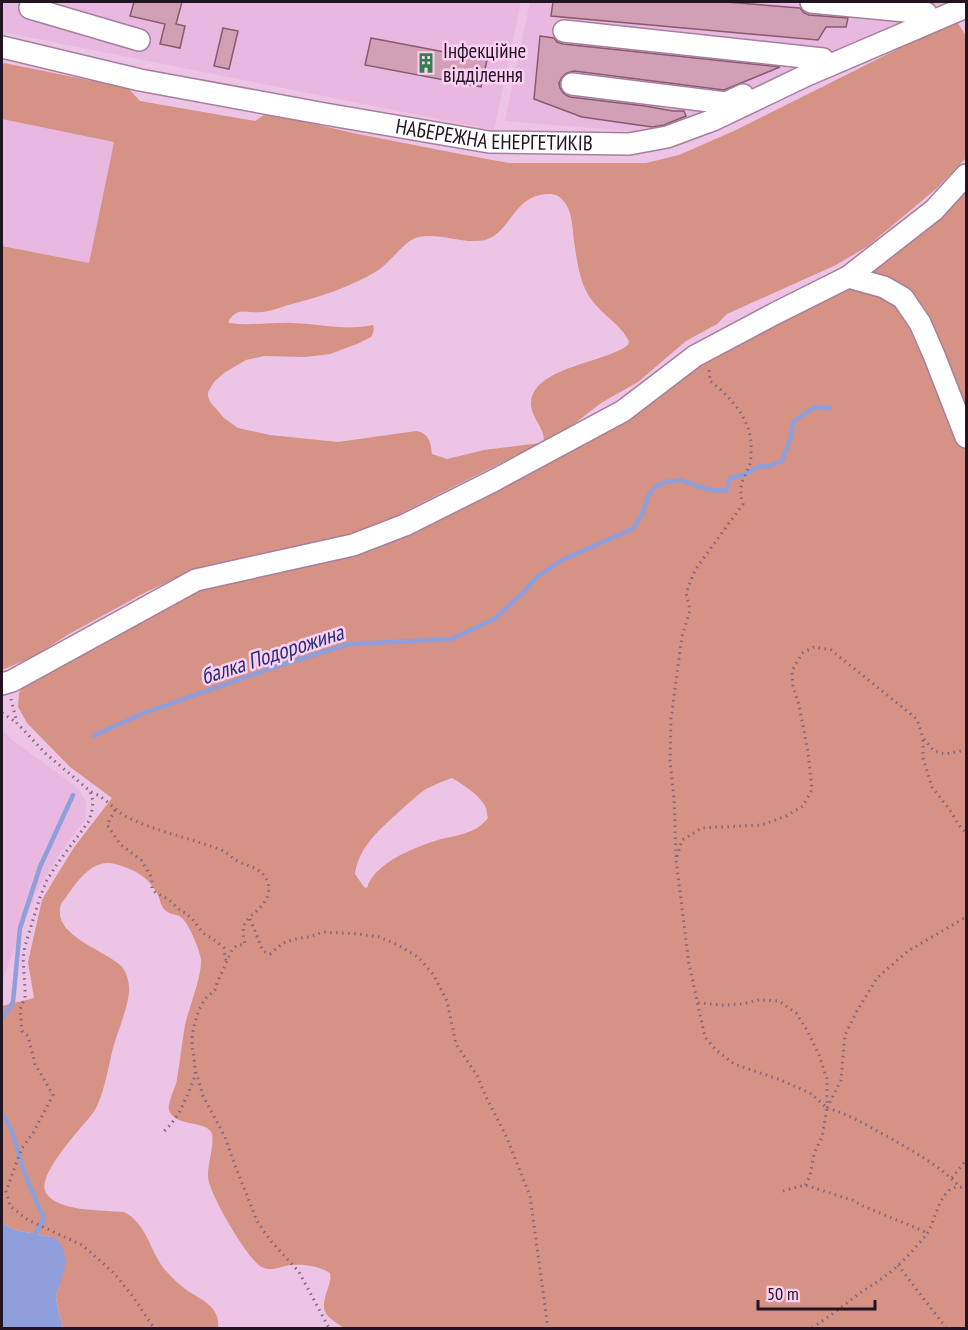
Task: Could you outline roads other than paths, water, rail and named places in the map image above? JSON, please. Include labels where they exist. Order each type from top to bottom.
[{"type":"street","points":[[32,2],[30,8],[139,40]]},
{"type":"street","points":[[811,2],[961,10]]},
{"type":"street","points":[[572,84],[726,103],[823,59],[923,7]]},
{"type":"street","name":"НАБЕРЕЖНА ЕНЕРГЕТИКІВ","points":[[2,47],[140,80],[489,142],[629,144],[667,137],[713,120],[807,75],[961,10]]},
{"type":"street","points":[[564,31],[823,59]]},
{"type":"street","points":[[7,682],[196,579],[353,545],[405,525],[493,481],[623,411],[703,352],[848,278],[934,210],[966,175]]},
{"type":"street","points":[[848,278],[884,287],[903,298],[920,323],[966,437]]},
{"type":"water","points":[[2,1223],[15,1230],[51,1237],[59,1241],[66,1263],[56,1296],[63,1328],[2,1328]]},
{"type":"waterway","name":"балка Подорожина","points":[[93,736],[144,713],[275,667],[349,644],[452,639],[494,619],[537,577],[562,560],[632,529],[642,515],[649,494],[657,486],[665,482],[682,480],[711,490],[726,491],[730,478],[782,461],[791,437],[793,422],[814,407],[830,408]]},
{"type":"waterway","name":"балка Подорожина","points":[[2,1019],[13,1002],[20,928],[40,867],[73,795]]},
{"type":"waterway","points":[[2,1115],[12,1133],[24,1171],[44,1219],[33,1238]]},
{"type":"place","name":"Інфекційне відділення","points":[[426,63]]}]
